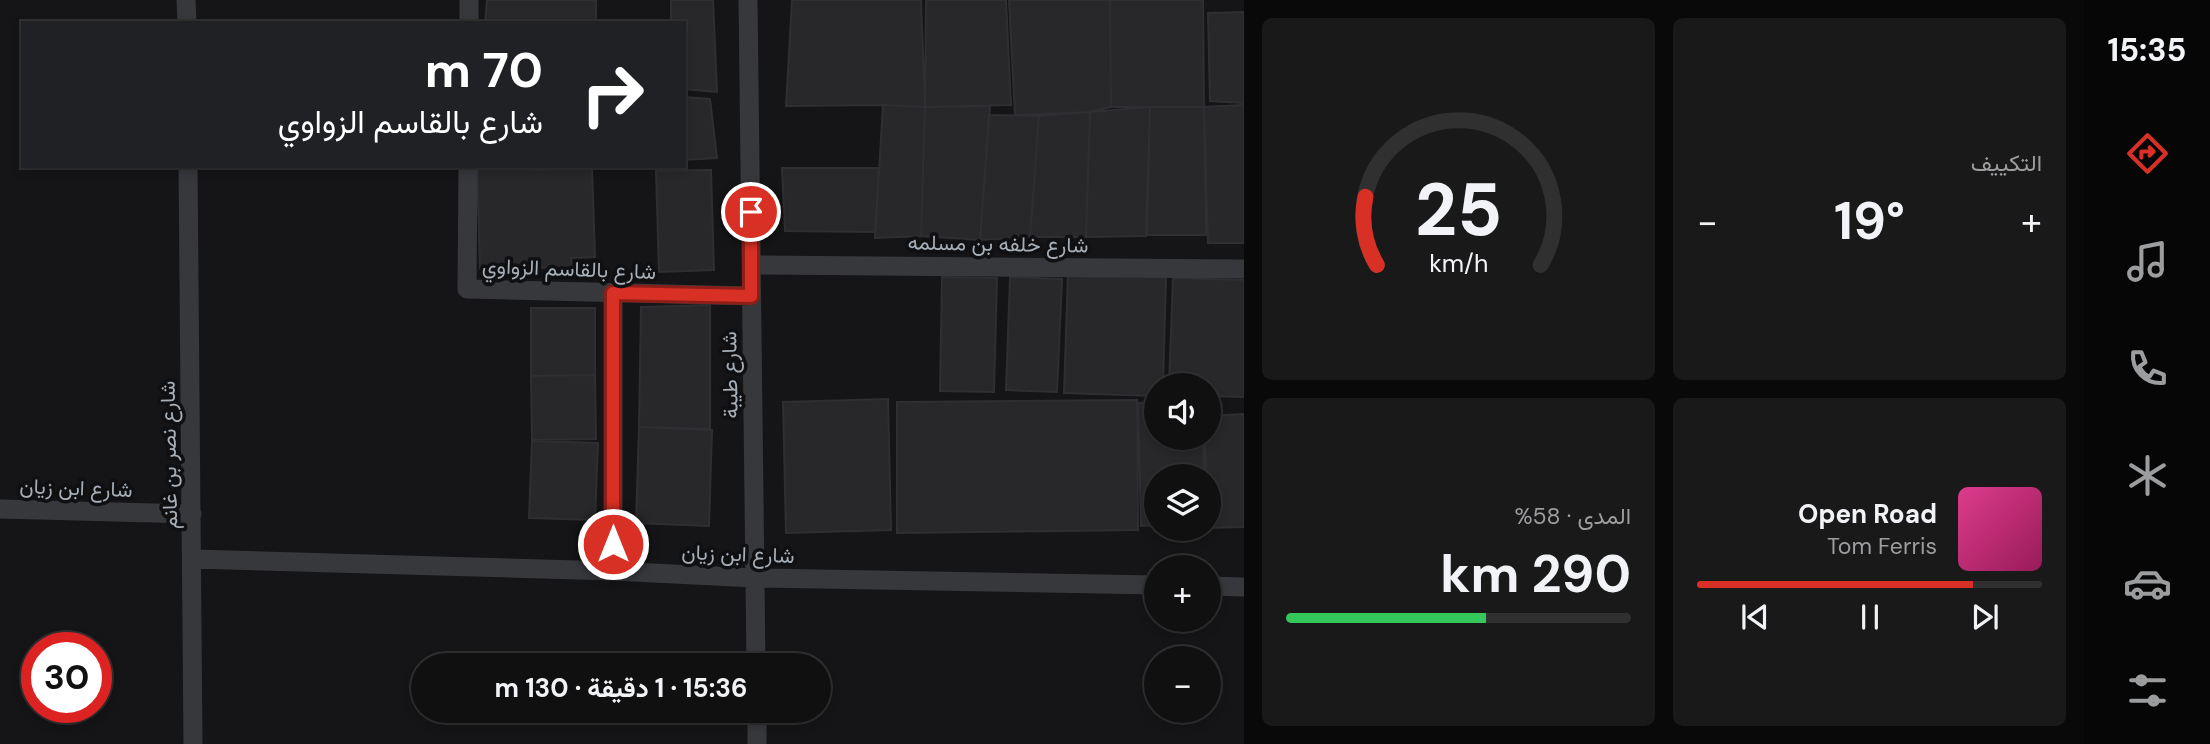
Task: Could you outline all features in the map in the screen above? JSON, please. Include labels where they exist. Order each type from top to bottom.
[{"type":"street","points":[[186,0],[187,21]]},
{"type":"street","points":[[469,0],[469,21]]},
{"type":"street","name":"شارع طيبة","points":[[748,0],[757,653]]},
{"type":"street","name":"شارع نصر بن غانم","points":[[188,168],[193,744]]},
{"type":"street","name":"شارع بالقاسم الزواوي","points":[[468,168],[467,289],[751,296]]},
{"type":"street","name":"شارع خلفه بن مسلمه","points":[[752,265],[1244,270]]},
{"type":"street","points":[[613,293],[613,571]]},
{"type":"street","name":"شارع ابن زيان","points":[[0,509],[192,514]]},
{"type":"street","name":"شارع ابن زيان","points":[[192,559],[613,571],[755,578],[1144,585]]},
{"type":"street","points":[[1221,586],[1244,587]]},
{"type":"street","points":[[757,723],[757,744]]},
{"type":"building","points":[[487,0],[596,0],[596,21],[485,21]]},
{"type":"building","points":[[671,0],[713,0],[717,92],[686,89],[686,21],[671,21]]},
{"type":"building","points":[[792,0],[921,0],[925,107],[786,106]]},
{"type":"building","points":[[926,0],[1006,0],[1011,105],[925,107]]},
{"type":"building","points":[[1009,0],[1110,0],[1111,107],[1090,112],[1015,115]]},
{"type":"building","points":[[1110,0],[1203,0],[1204,107],[1111,107]]},
{"type":"building","points":[[1244,12],[1244,103],[1210,101],[1208,13]]},
{"type":"building","points":[[686,97],[710,99],[717,158],[686,160]]},
{"type":"building","points":[[883,105],[925,107],[921,236],[875,238]]},
{"type":"building","points":[[1244,105],[1244,243],[1208,243],[1204,107]]},
{"type":"building","points":[[990,106],[980,240],[921,236],[925,107]]},
{"type":"building","points":[[1150,107],[1204,107],[1206,235],[1147,235]]},
{"type":"building","points":[[1150,107],[1146,236],[1086,237],[1090,112]]},
{"type":"building","points":[[1090,112],[1086,237],[1030,237],[1039,116]]},
{"type":"building","points":[[989,115],[1039,116],[1030,237],[980,240]]},
{"type":"building","points":[[592,168],[595,257],[571,258],[572,267],[480,269],[477,169]]},
{"type":"building","points":[[782,168],[879,168],[875,232],[785,231]]},
{"type":"building","points":[[711,170],[714,270],[659,272],[656,171]]},
{"type":"building","points":[[1068,274],[1166,277],[1163,373],[1144,373],[1144,396],[1064,393]]},
{"type":"building","points":[[942,277],[997,278],[994,392],[940,391]]},
{"type":"building","points":[[1010,277],[1062,279],[1057,392],[1006,390]]},
{"type":"building","points":[[1173,278],[1244,280],[1244,397],[1221,396],[1221,373],[1169,373]]},
{"type":"building","points":[[710,305],[710,429],[639,427],[641,307]]},
{"type":"building","points":[[531,308],[595,308],[595,375],[531,376]]},
{"type":"building","points":[[595,375],[596,439],[532,440],[531,376]]},
{"type":"building","points":[[888,399],[891,530],[786,533],[783,402]]},
{"type":"building","points":[[1137,400],[1138,530],[897,533],[897,402]]},
{"type":"building","points":[[1138,403],[1144,403],[1144,450],[1203,450],[1204,464],[1144,464],[1144,526],[1141,526]]},
{"type":"building","points":[[1244,414],[1244,527],[1221,528],[1221,464],[1206,464],[1205,450],[1221,450],[1221,415]]},
{"type":"building","points":[[639,427],[712,430],[709,526],[636,523]]},
{"type":"building","points":[[532,441],[598,443],[595,520],[529,518]]},
{"type":"route","points":[[613,544],[613,293],[751,296],[751,212]]}]
